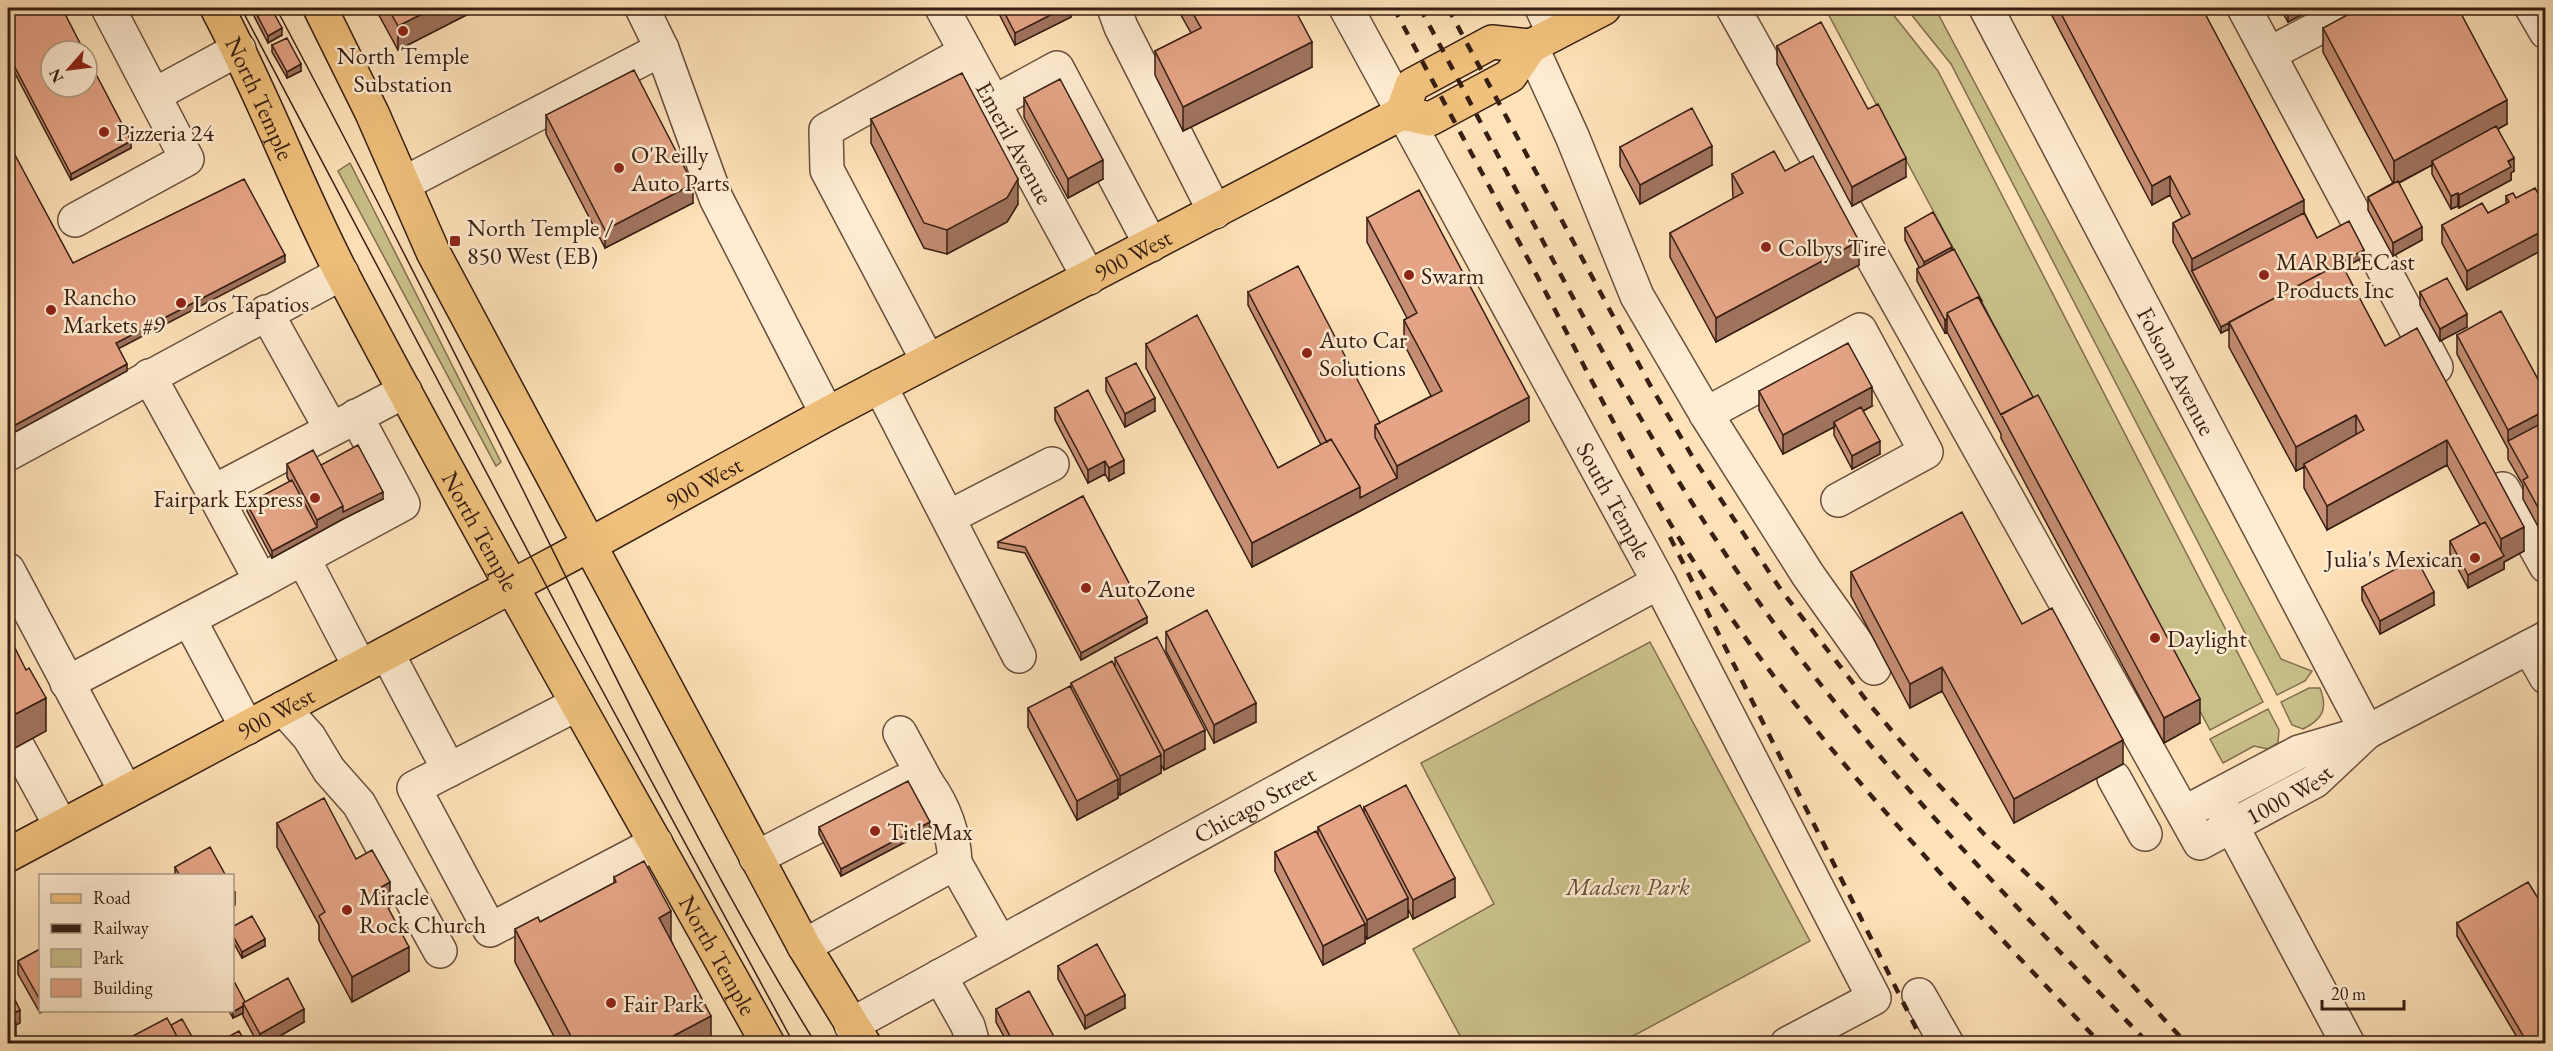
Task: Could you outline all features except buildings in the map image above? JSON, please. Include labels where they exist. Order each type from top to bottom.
[{"type":"main road","name":"North Temple","points":[[217,8],[239,49],[265,111],[342,273],[510,588],[768,1044]]},
{"type":"main road","points":[[320,8],[433,252],[591,544],[756,858],[804,946],[857,1034]]},
{"type":"main road","points":[[1402,113],[1412,86],[1492,42],[1542,29],[1604,8]]},
{"type":"main road","name":"900 West","points":[[8,855],[510,588],[827,414],[1215,213],[1402,113]]},
{"type":"street","points":[[75,220],[187,159],[108,8]]},
{"type":"street","points":[[642,8],[662,49],[716,198],[827,414]]},
{"type":"street","name":"Emeril Avenue","points":[[942,8],[1089,278]]},
{"type":"street","name":"South Temple","points":[[1346,8],[1659,582],[1874,998],[1804,1040]]},
{"type":"street","points":[[1733,8],[2184,813]]},
{"type":"street","name":"Folsom Avenue","points":[[1986,8],[2367,732]]},
{"type":"street","points":[[2244,8],[2450,392]]},
{"type":"street","points":[[2269,54],[2356,8]]},
{"type":"street","points":[[2532,8],[2546,32]]},
{"type":"street","points":[[1118,17],[1215,213]]},
{"type":"street","points":[[1542,29],[1572,136],[1637,297],[1706,414],[1808,575],[1874,668]]},
{"type":"street","points":[[154,95],[239,49]]},
{"type":"street","points":[[403,184],[662,49]]},
{"type":"street","points":[[928,361],[827,170],[826,129],[966,52]]},
{"type":"street","points":[[993,102],[1057,68],[1151,245]]},
{"type":"street","points":[[8,454],[266,312],[342,273]]},
{"type":"street","points":[[68,683],[261,581],[300,552],[367,515],[403,504],[336,426],[266,312]]},
{"type":"street","points":[[1706,414],[1860,330],[1926,453],[1838,500]]},
{"type":"street","points":[[150,376],[261,581]]},
{"type":"street","points":[[880,386],[1020,656]]},
{"type":"street","points":[[213,492],[405,391]]},
{"type":"street","points":[[336,426],[338,463]]},
{"type":"street","points":[[949,517],[1052,464]]},
{"type":"street","points":[[2490,465],[2546,566]]},
{"type":"street","points":[[254,470],[270,499]]},
{"type":"street","points":[[300,552],[449,770]]},
{"type":"street","points":[[8,570],[126,792]]},
{"type":"street","name":"Chicago Street","points":[[857,1034],[940,976],[1659,582]]},
{"type":"street","points":[[189,619],[247,728]]},
{"type":"street","points":[[2537,642],[2546,677]]},
{"type":"street","name":"1000 West","points":[[2367,732],[2315,781],[2200,843],[2184,813],[2299,752],[2367,732],[2537,642]]},
{"type":"street","points":[[577,704],[414,788],[490,930],[656,843]]},
{"type":"street","points":[[283,708],[309,737],[329,770],[359,804],[440,951]]},
{"type":"street","points":[[900,733],[948,819],[955,842],[955,863],[1000,943]]},
{"type":"street","points":[[18,747],[61,826]]},
{"type":"street","points":[[2114,778],[2145,834]]},
{"type":"street","points":[[756,858],[903,782],[927,783]]},
{"type":"street","points":[[2216,797],[2348,1044]]},
{"type":"street","points":[[804,946],[955,863]]},
{"type":"street","points":[[940,976],[968,1026],[973,1044]]},
{"type":"street","points":[[1919,995],[1947,1044]]},
{"type":"green space","points":[[1825,8],[1888,8],[1938,71],[2263,702],[2210,730]]},
{"type":"green space","points":[[1906,8],[1935,8],[2281,659],[2312,671],[2305,681],[2277,695],[1951,64]]},
{"type":"green space","points":[[350,163],[501,462],[496,466],[338,171]]},
{"type":"green space","name":"Madsen Park","points":[[1650,642],[1810,941],[1620,1043],[1464,1043],[1413,949],[1494,904],[1421,763]]},
{"type":"green space","points":[[2309,688],[2320,688],[2324,702],[2319,717],[2303,729],[2292,725],[2281,702]]},
{"type":"green space","points":[[2268,709],[2279,730],[2278,743],[2268,749],[2254,746],[2223,763],[2210,739]]},
{"type":"tram line","points":[[241,8],[576,642],[794,1044]]},
{"type":"tram line","points":[[276,8],[431,307],[663,770],[737,908],[816,1044]]},
{"type":"railway","points":[[1394,8],[1632,456],[1694,563],[1717,597],[1804,716],[1851,772],[1949,883],[2101,1044]]},
{"type":"railway","points":[[1420,8],[1624,389],[1714,537],[1763,608],[1806,666],[1899,778],[1997,886],[2149,1044]]},
{"type":"railway","points":[[1448,8],[1650,385],[1692,456],[1781,590],[1870,705],[1927,772],[1984,834],[2043,889],[2187,1044]]},
{"type":"railway","points":[[1670,537],[1924,1044]]},
{"type":"place","name":"North Temple Substation","points":[[403,31]]},
{"type":"place","name":"Pizzeria 24","points":[[104,132]]},
{"type":"place","name":"O'Reilly Auto Parts","points":[[619,168]]},
{"type":"place","name":"North Temple / 850 West (EB)","points":[[455,241]]},
{"type":"place","name":"Colbys Tire","points":[[1766,247]]},
{"type":"place","name":"Swarm","points":[[1409,275]]},
{"type":"place","name":"MARBLECast Products Inc","points":[[2264,275]]},
{"type":"place","name":"Los Tapatios","points":[[181,303]]},
{"type":"place","name":"Rancho Markets #9","points":[[51,310]]},
{"type":"place","name":"Auto Car Solutions","points":[[1307,353]]},
{"type":"place","name":"Fairpark Express","points":[[315,498]]},
{"type":"place","name":"Julia's Mexican","points":[[2475,558]]},
{"type":"place","name":"AutoZone","points":[[1086,588]]},
{"type":"place","name":"Daylight","points":[[2155,638]]},
{"type":"place","name":"TitleMax","points":[[875,831]]},
{"type":"place","name":"Miracle Rock Church","points":[[347,910]]},
{"type":"place","name":"Fair Park","points":[[611,1003]]}]
